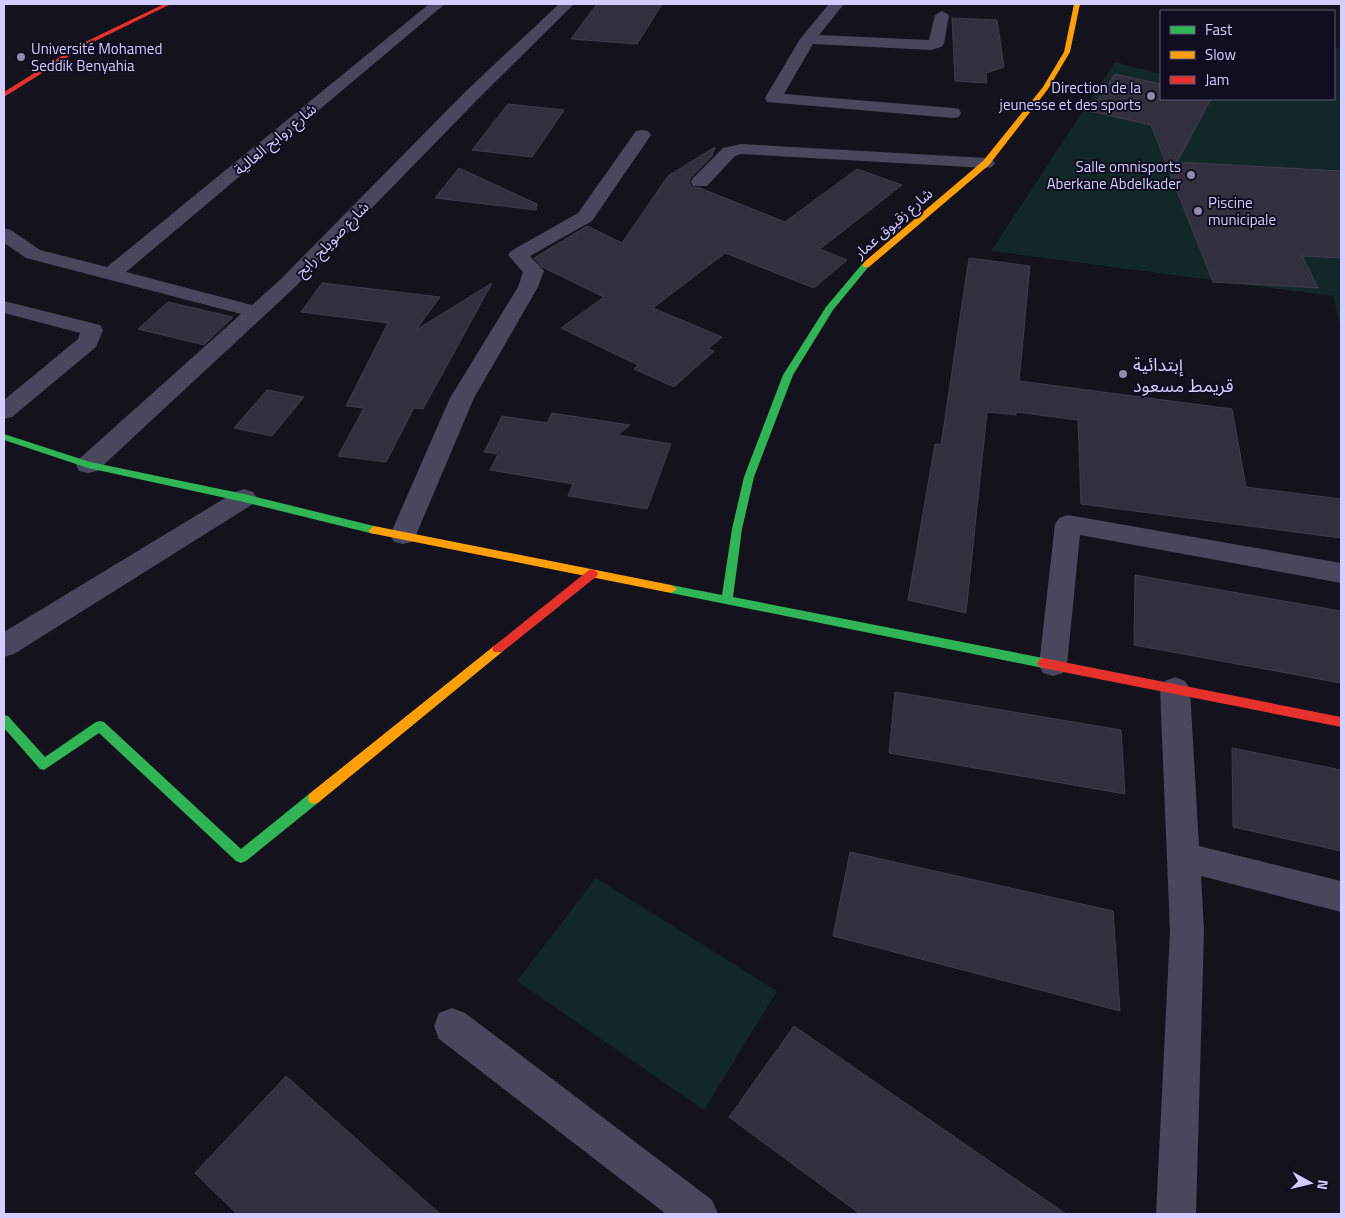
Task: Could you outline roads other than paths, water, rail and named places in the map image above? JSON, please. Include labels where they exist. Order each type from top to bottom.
[{"type":"main road","points":[[4,95],[63,56],[102,34],[168,4]]},
{"type":"main road","name":"شارع زقيوق عمار","points":[[727,600],[737,528],[750,477],[788,375],[829,309],[868,262],[986,163],[1046,88],[1067,52],[1077,4]]},
{"type":"main road","points":[[4,437],[88,465],[244,498],[404,535],[1341,722]]},
{"type":"main road","points":[[4,720],[44,764],[100,726],[241,857],[593,573]]},
{"type":"street","name":"شارع روابح العالية","points":[[112,273],[438,4]]},
{"type":"street","name":"شارع صويلح رابح","points":[[88,465],[287,284],[471,96],[556,17],[567,4]]},
{"type":"street","points":[[837,4],[808,39],[773,98],[953,113]]},
{"type":"street","points":[[808,39],[931,45],[936,44],[942,15]]},
{"type":"street","points":[[404,535],[462,398],[528,287],[534,271],[518,255],[585,216],[642,135]]},
{"type":"street","points":[[700,182],[729,152],[741,148],[986,163]]},
{"type":"street","points":[[4,234],[33,254],[256,312]]},
{"type":"street","points":[[4,307],[92,330],[88,342],[4,412]]},
{"type":"street","points":[[4,646],[244,498]]},
{"type":"street","points":[[1053,665],[1068,524],[1341,573]]},
{"type":"street","points":[[1175,689],[1187,932],[1176,1214]]},
{"type":"street","points":[[1184,858],[1341,896]]},
{"type":"street","points":[[452,1026],[698,1214]]},
{"type":"place","name":"Université Mohamed Seddik Benyahia","points":[[21,57]]},
{"type":"place","name":"Direction de la jeunesse et des sports","points":[[1151,96]]},
{"type":"place","name":"Salle omnisports Aberkane Abdelkader","points":[[1191,175]]},
{"type":"place","name":"Piscine municipale","points":[[1198,211]]},
{"type":"place","name":"إبتدائية قريمط مسعود","points":[[1123,374]]}]
